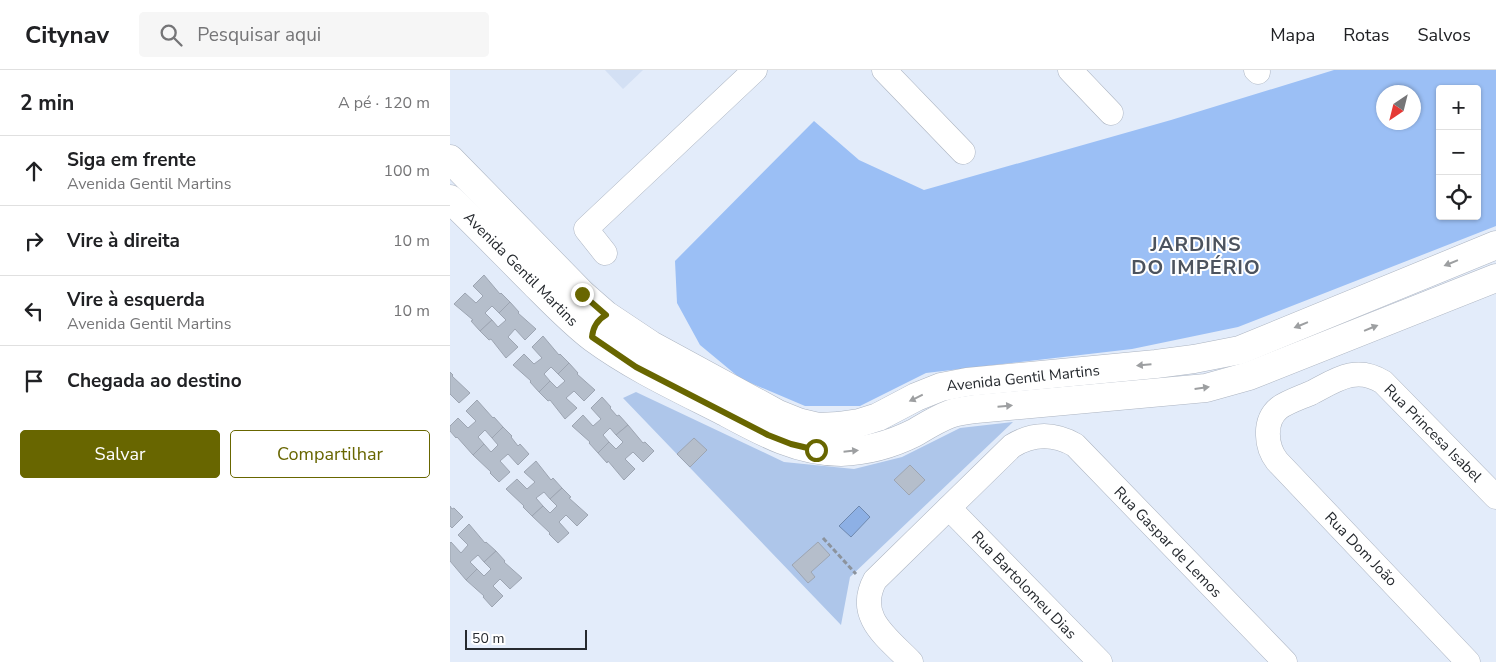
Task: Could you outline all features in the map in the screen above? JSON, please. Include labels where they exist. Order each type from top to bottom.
[{"type":"main road","name":"Avenida Gentil Martins","points":[[450,159],[582,294],[599,326]]},
{"type":"main road","name":"Avenida Gentil Martins","points":[[450,199],[565,314],[599,326],[768,435],[791,444],[816,450],[841,452],[866,449],[891,442],[914,433],[932,422],[953,413],[968,410],[1206,388],[1249,376],[1496,278]]},
{"type":"main road","name":"Avenida Gentil Martins","points":[[644,356],[798,422],[819,427],[838,426],[859,423],[878,417],[941,387],[967,382],[1156,364],[1240,350],[1496,245]]},
{"type":"street","points":[[605,253],[586,229],[755,70]]},
{"type":"street","points":[[884,70],[963,152]]},
{"type":"street","points":[[1070,70],[1111,113]]},
{"type":"street","name":"Rua Dom João","points":[[1366,375],[1353,374],[1341,378],[1280,408],[1272,418],[1268,429],[1269,444],[1273,456],[1468,662]]},
{"type":"street","name":"Rua Princesa Isabel","points":[[1366,375],[1383,382],[1496,497]]},
{"type":"street","name":"Rua Gaspar de Lemos","points":[[949,508],[1012,446],[1027,438],[1043,436],[1060,438],[1075,445],[1286,662]]},
{"type":"street","points":[[911,662],[873,622],[869,610],[870,593],[879,574],[949,508]]},
{"type":"street","name":"Rua Bartolomeu Dias","points":[[949,508],[1100,662]]},
{"type":"path","points":[[823,538],[870,593]]},
{"type":"shaded area","points":[[605,70],[643,70],[623,89]]},
{"type":"shaded area","points":[[1334,70],[1496,70],[1496,226],[1238,327],[1132,349],[926,373],[860,406],[805,406],[741,379],[700,345],[677,303],[675,261],[814,121],[859,160],[924,190],[1171,120]]},
{"type":"shaded area","points":[[636,392],[784,462],[854,469],[902,457],[960,428],[1013,422],[850,577],[841,625],[623,398]]},
{"type":"shaded area","points":[[859,506],[870,517],[851,537],[839,526]]},
{"type":"building","points":[[484,275],[500,294],[510,302],[499,313],[492,306],[485,313],[492,320],[480,331],[471,321],[473,320],[454,304],[465,293],[476,303],[483,296],[473,286]]},
{"type":"building","points":[[510,302],[518,313],[536,329],[525,340],[515,329],[508,337],[518,347],[506,358],[491,339],[489,340],[480,331],[492,320],[498,327],[506,320],[499,313]]},
{"type":"building","points":[[543,336],[559,355],[569,363],[558,374],[551,367],[544,374],[550,381],[539,392],[531,381],[513,365],[524,354],[534,364],[542,358],[532,347]]},
{"type":"building","points":[[569,363],[577,374],[595,390],[584,401],[574,391],[566,398],[577,408],[565,419],[550,400],[548,401],[539,392],[550,381],[557,388],[565,381],[558,374]]},
{"type":"building","points":[[450,372],[470,393],[459,403],[450,394]]},
{"type":"building","points":[[602,397],[617,416],[619,415],[628,425],[616,435],[610,428],[603,435],[609,442],[598,453],[590,442],[572,426],[583,415],[593,426],[601,419],[591,408]]},
{"type":"building","points":[[477,400],[503,427],[492,438],[485,430],[478,437],[484,444],[473,455],[450,431],[450,426],[458,418],[468,428],[476,421],[466,411]]},
{"type":"building","points":[[628,425],[643,443],[645,442],[654,451],[643,462],[633,452],[625,459],[635,469],[624,480],[608,461],[607,463],[598,453],[609,442],[616,449],[623,442],[616,435]]},
{"type":"building","points":[[503,427],[518,446],[520,444],[529,454],[518,465],[508,454],[500,461],[510,472],[499,482],[473,455],[484,444],[491,452],[498,445],[492,438]]},
{"type":"building","points":[[694,438],[707,450],[690,467],[677,454]]},
{"type":"building","points":[[536,461],[551,480],[553,478],[562,488],[550,499],[544,492],[536,498],[543,506],[532,516],[506,489],[517,479],[527,489],[535,482],[524,472]]},
{"type":"building","points":[[910,465],[925,480],[909,495],[894,480]]},
{"type":"building","points":[[562,488],[571,497],[569,498],[588,515],[577,526],[566,515],[559,522],[569,533],[558,543],[532,516],[543,506],[550,513],[557,506],[550,499]]},
{"type":"building","points":[[450,506],[463,517],[452,528],[450,526]]},
{"type":"building","points":[[469,524],[485,543],[496,551],[484,562],[478,555],[470,562],[477,569],[466,580],[450,561],[450,543],[461,553],[468,545],[458,535]]},
{"type":"building","points":[[818,542],[830,555],[811,572],[815,577],[808,583],[792,565]]},
{"type":"building","points":[[496,551],[504,562],[522,578],[510,589],[500,579],[493,586],[503,596],[492,607],[484,596],[466,580],[477,569],[484,576],[491,569],[484,562]]},
{"type":"district","name":"JARDINS DO IMPÉRIO","points":[[1196,256]]},
{"type":"route","points":[[582,294],[606,315],[594,326],[592,337],[610,350],[636,367],[768,435],[791,444],[816,450]]}]
